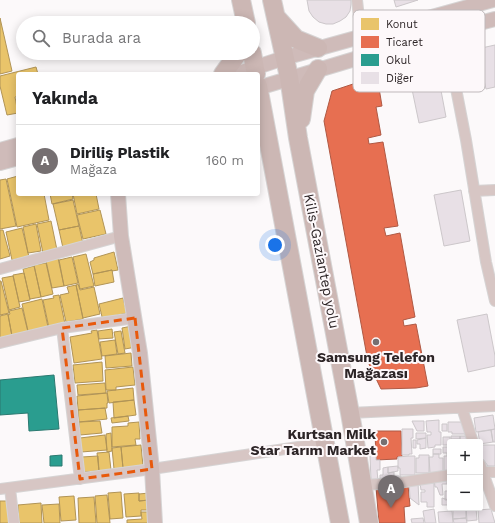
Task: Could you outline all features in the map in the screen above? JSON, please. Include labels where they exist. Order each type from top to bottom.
[{"type":"highway","points":[[241,0],[243,16]]},
{"type":"highway","points":[[274,8],[296,39],[318,48]]},
{"type":"highway","name":"Kilis-Gaziantep yolu","points":[[274,8],[289,77],[298,138],[350,413],[369,523]]},
{"type":"highway","points":[[224,72],[233,60]]},
{"type":"highway","points":[[298,138],[305,91],[318,69]]},
{"type":"highway","points":[[260,105],[264,141],[340,523]]},
{"type":"main road","points":[[456,10],[492,0]]},
{"type":"main road","points":[[485,22],[495,19]]},
{"type":"main road","points":[[240,72],[254,65],[353,38]]},
{"type":"main road","points":[[260,86],[353,59]]},
{"type":"main road","points":[[0,150],[16,146]]},
{"type":"main road","points":[[0,164],[16,159]]},
{"type":"main road","points":[[118,196],[121,236],[135,318],[152,469],[156,523]]},
{"type":"street","points":[[357,0],[358,10]]},
{"type":"street","points":[[456,92],[486,262],[495,301]]},
{"type":"street","points":[[474,191],[495,190]]},
{"type":"street","points":[[0,269],[121,236]]},
{"type":"street","points":[[0,343],[62,328],[135,318]]},
{"type":"street","points":[[62,328],[80,479]]},
{"type":"street","points":[[350,413],[495,406]]},
{"type":"street","points":[[462,408],[472,439]]},
{"type":"street","points":[[14,523],[5,488],[152,469],[325,443]]},
{"type":"street","points":[[483,469],[495,472]]},
{"type":"street","points":[[483,474],[495,506]]},
{"type":"street","points":[[362,485],[398,483],[447,475]]},
{"type":"highlighted area","points":[[135,318],[152,469],[80,479],[62,328]]},
{"type":"building: Konut","points":[[0,18],[12,71],[0,74]]},
{"type":"building: Konut","points":[[36,67],[37,72],[16,72]]},
{"type":"building: Konut","points":[[16,72],[16,113],[7,115],[0,86],[0,76]]},
{"type":"building: Konut","points":[[16,177],[16,196],[44,196],[49,220],[17,227],[7,179]]},
{"type":"building: Konut","points":[[6,179],[16,226],[0,229],[0,180]]},
{"type":"building: Konut","points":[[50,196],[72,196],[73,199],[52,204]]},
{"type":"building: Konut","points":[[73,196],[96,196],[99,209],[77,214]]},
{"type":"building: Konut","points":[[73,200],[79,226],[59,230],[53,204]]},
{"type":"building: Konut","points":[[100,210],[106,234],[83,239],[77,215]]},
{"type":"building: Konut","points":[[51,221],[57,250],[43,253],[37,224]]},
{"type":"building: Konut","points":[[36,224],[41,251],[28,253],[23,227]]},
{"type":"building: Konut","points":[[79,226],[83,244],[63,248],[59,230]]},
{"type":"building: Konut","points":[[22,228],[29,257],[12,260],[6,232]]},
{"type":"building: Konut","points":[[0,230],[3,230],[10,256],[0,259]]},
{"type":"building: Konut","points":[[114,252],[118,270],[93,274],[90,262],[94,260],[94,258]]},
{"type":"building: Konut","points":[[86,254],[94,286],[80,289],[73,257]]},
{"type":"building: Konut","points":[[72,257],[78,283],[64,286],[59,260]]},
{"type":"building: Konut","points":[[58,258],[64,286],[52,288],[46,261]]},
{"type":"building: Konut","points":[[46,263],[53,294],[41,297],[34,265]]},
{"type":"building: Konut","points":[[34,266],[41,297],[30,299],[23,269]]},
{"type":"building: Konut","points":[[112,270],[114,282],[95,286],[93,274]]},
{"type":"building: Konut","points":[[24,273],[30,300],[19,302],[13,275]]},
{"type":"building: Konut","points":[[13,276],[20,307],[9,310],[2,278]]},
{"type":"building: Konut","points":[[0,281],[9,313],[0,315]]},
{"type":"building: Konut","points":[[78,284],[80,290],[94,287],[100,314],[83,318],[76,285]]},
{"type":"building: Konut","points":[[76,285],[83,319],[66,322],[60,295],[69,293],[67,287]]},
{"type":"building: Konut","points":[[59,295],[65,324],[49,328],[43,300],[54,298],[53,296]]},
{"type":"building: Konut","points":[[123,298],[127,313],[110,317],[103,321],[99,304]]},
{"type":"building: Konut","points":[[42,299],[48,327],[28,331],[22,304]]},
{"type":"building: Konut","points":[[22,308],[28,332],[12,336],[8,315],[10,314],[9,311]]},
{"type":"building: Konut","points":[[8,314],[12,336],[0,339],[0,316]]},
{"type":"building: Konut","points":[[132,326],[136,347],[125,349],[122,328]]},
{"type":"building: Konut","points":[[112,329],[113,338],[99,339],[98,331]]},
{"type":"building: Konut","points":[[97,330],[102,359],[74,363],[70,337],[92,333],[91,331]]},
{"type":"building: Konut","points":[[121,331],[125,353],[118,354],[114,332]]},
{"type":"building: Konut","points":[[115,340],[117,354],[102,356],[100,342]]},
{"type":"building: Konut","points":[[131,353],[132,366],[106,368],[105,356]]},
{"type":"building: Konut","points":[[102,362],[103,381],[75,383],[73,365]]},
{"type":"building: Konut","points":[[133,367],[135,385],[116,387],[116,390],[106,390],[105,370]]},
{"type":"building: Konut","points":[[105,383],[106,393],[78,395],[77,385]]},
{"type":"building: Konut","points":[[133,388],[134,400],[109,403],[107,391]]},
{"type":"building: Konut","points":[[107,393],[107,408],[78,410],[77,396]]},
{"type":"building: Konut","points":[[134,400],[136,415],[114,418],[113,402]]},
{"type":"building: Konut","points":[[105,408],[107,419],[79,422],[78,410]]},
{"type":"building: Konut","points":[[128,416],[129,421],[112,423],[111,418]]},
{"type":"building: Konut","points":[[100,421],[102,433],[80,435],[79,422]]},
{"type":"building: Konut","points":[[139,422],[140,439],[135,439],[136,445],[112,447],[112,427],[128,426],[128,423]]},
{"type":"building: Konut","points":[[111,433],[112,451],[107,452],[106,434]]},
{"type":"building: Konut","points":[[105,435],[107,450],[81,452],[80,438]]},
{"type":"building: Konut","points":[[141,445],[143,466],[123,468],[121,447]]},
{"type":"building: Konut","points":[[121,447],[123,468],[114,469],[112,448]]},
{"type":"building: Konut","points":[[109,452],[111,470],[99,471],[97,453]]},
{"type":"building: Konut","points":[[98,456],[99,471],[83,472],[82,457]]},
{"type":"building: Konut","points":[[121,492],[123,518],[110,519],[108,493]]},
{"type":"building: Konut","points":[[139,493],[139,501],[149,500],[150,510],[141,510],[141,516],[126,517],[124,494]]},
{"type":"building: Konut","points":[[149,493],[149,500],[139,501],[139,494]]},
{"type":"building: Konut","points":[[107,495],[110,523],[97,523],[95,496]]},
{"type":"building: Konut","points":[[74,496],[76,520],[61,521],[59,497]]},
{"type":"building: Konut","points":[[94,497],[96,523],[79,523],[78,498]]},
{"type":"building: Konut","points":[[0,501],[7,501],[9,523],[0,523]]},
{"type":"building: Konut","points":[[41,503],[42,523],[19,523],[18,505]]},
{"type":"building: Konut","points":[[59,504],[60,523],[44,523],[42,505]]},
{"type":"building: Konut","points":[[141,512],[150,512],[150,523],[127,523],[127,520],[142,519]]},
{"type":"building: Ticaret","points":[[353,84],[353,92],[380,92],[382,106],[376,107],[381,135],[368,138],[369,144],[383,142],[398,226],[384,228],[386,236],[400,233],[415,317],[403,320],[404,326],[416,324],[428,386],[416,388],[381,389],[368,362],[324,121],[332,91]]},
{"type":"building: Ticaret","points":[[375,431],[401,431],[402,457],[397,457],[397,459],[376,460]]},
{"type":"building: Ticaret","points":[[408,485],[410,506],[404,507],[405,523],[379,523],[376,487]]},
{"type":"building: Okul","points":[[54,375],[59,429],[29,431],[28,413],[0,415],[0,380]]},
{"type":"building: Okul","points":[[62,455],[62,466],[50,466],[50,456]]},
{"type":"building: Diğer","points":[[307,0],[351,0],[350,11],[346,17],[340,21],[333,24],[326,24],[319,22],[313,17],[309,11]]},
{"type":"building: Diğer","points":[[394,0],[418,0],[396,7]]},
{"type":"building: Diğer","points":[[495,45],[495,87],[486,89],[485,85],[485,47]]},
{"type":"building: Diğer","points":[[413,92],[441,92],[446,117],[419,123]]},
{"type":"building: Diğer","points":[[461,190],[470,241],[444,246],[434,195]]},
{"type":"building: Diğer","points":[[487,314],[495,356],[495,366],[468,372],[457,320]]},
{"type":"building: Diğer","points":[[493,415],[495,429],[476,432],[474,418]]},
{"type":"building: Diğer","points":[[439,420],[441,445],[435,445],[435,447],[428,448],[427,435],[431,435],[431,432],[427,432],[426,421]]},
{"type":"building: Diğer","points":[[412,421],[424,421],[424,431],[417,431]]},
{"type":"building: Diğer","points":[[448,422],[462,422],[466,434],[452,434],[452,432],[448,432]]},
{"type":"building: Diğer","points":[[442,424],[447,424],[447,431],[442,431]]},
{"type":"building: Diğer","points":[[402,429],[413,429],[413,438],[411,438],[412,454],[409,455],[402,455]]},
{"type":"building: Diğer","points":[[495,429],[495,442],[493,442],[491,430]]},
{"type":"building: Diğer","points":[[491,430],[493,442],[483,444],[483,439],[479,439],[478,432]]},
{"type":"building: Diğer","points":[[416,433],[426,433],[426,438],[416,439]]},
{"type":"building: Diğer","points":[[451,436],[460,436],[460,439],[451,439]]},
{"type":"building: Diğer","points":[[460,436],[467,436],[467,439],[460,439]]},
{"type":"building: Diğer","points":[[443,437],[450,437],[450,439],[447,439],[447,445],[443,445]]},
{"type":"building: Diğer","points":[[426,438],[426,448],[420,449],[420,444],[417,444],[417,440]]},
{"type":"building: Diğer","points":[[413,440],[416,440],[416,448],[413,448]]},
{"type":"building: Diğer","points":[[483,445],[495,445],[495,466],[488,466],[483,459]]},
{"type":"building: Diğer","points":[[443,447],[447,447],[447,453],[443,453]]},
{"type":"building: Diğer","points":[[433,449],[441,449],[441,454],[433,454]]},
{"type":"building: Diğer","points":[[433,454],[439,454],[439,458],[443,458],[443,473],[430,473],[429,457],[433,457]]},
{"type":"building: Diğer","points":[[376,455],[376,460],[380,460],[380,470],[377,470],[378,481],[371,481],[370,456]]},
{"type":"building: Diğer","points":[[419,455],[429,455],[429,473],[416,473],[416,458],[419,458]]},
{"type":"building: Diğer","points":[[415,456],[415,475],[400,475],[400,468],[398,468],[398,457]]},
{"type":"building: Diğer","points":[[444,456],[447,456],[447,471],[444,471]]},
{"type":"building: Diğer","points":[[398,466],[398,471],[388,473],[388,467]]},
{"type":"building: Diğer","points":[[388,467],[388,473],[394,472],[394,476],[401,476],[401,482],[380,483],[380,475],[383,475],[383,468]]},
{"type":"building: Diğer","points":[[434,478],[447,478],[447,484],[442,484],[443,495],[440,495],[437,487],[435,487]]},
{"type":"building: Diğer","points":[[409,482],[418,482],[419,505],[410,498]]},
{"type":"building: Diğer","points":[[420,483],[434,483],[434,507],[427,507],[427,502],[421,502],[421,492],[425,492],[425,490],[421,490]]},
{"type":"building: Diğer","points":[[445,491],[447,491],[447,500],[445,500]]},
{"type":"building: Diğer","points":[[442,498],[447,499],[447,505],[442,505]]},
{"type":"building: Diğer","points":[[434,509],[436,523],[425,523],[423,511]]},
{"type":"building: Diğer","points":[[491,509],[495,523],[479,523],[478,511],[483,511],[483,510]]},
{"type":"building: Diğer","points":[[452,511],[453,523],[439,523],[438,512]]},
{"type":"building: Diğer","points":[[453,511],[466,511],[466,518],[453,519]]},
{"type":"building: Diğer","points":[[466,511],[476,511],[477,520],[467,521]]},
{"type":"building: Diğer","points":[[423,518],[424,523],[412,523],[411,519]]},
{"type":"building: Diğer","points":[[466,518],[467,523],[454,523],[453,519]]},
{"type":"place","name":"Samsung Telefon Mağazası","points":[[376,342]]},
{"type":"place","name":"Kurtsan Milk Star Tarım Market","points":[[384,442]]},
{"type":"place","name":"Diriliş Plastik","points":[[391,508]]}]
